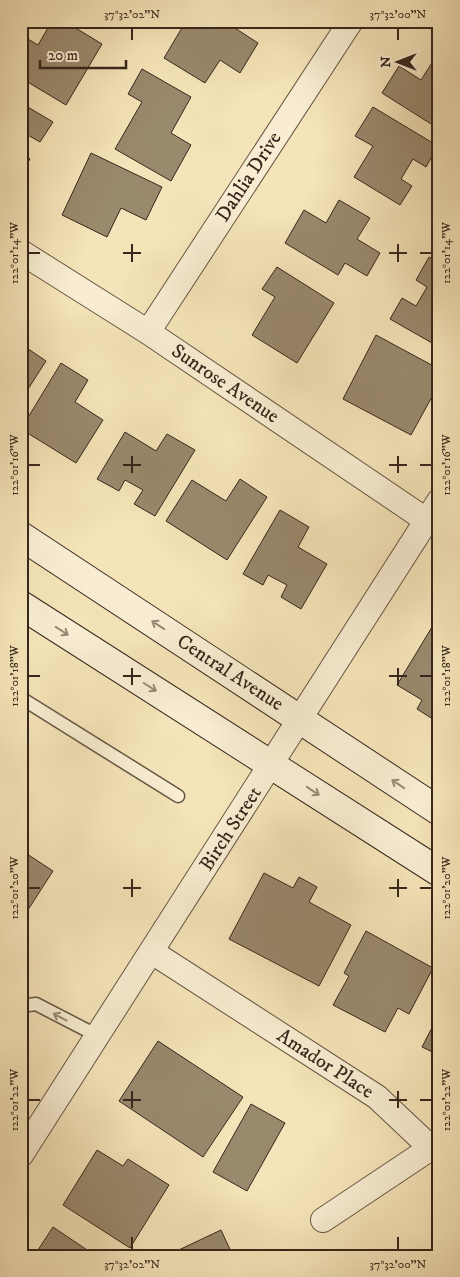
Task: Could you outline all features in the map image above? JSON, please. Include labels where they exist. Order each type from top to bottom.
[{"type":"main road","name":"Central Avenue","points":[[21,536],[439,811]]},
{"type":"main road","points":[[21,604],[439,872]]},
{"type":"street","name":"Dahlia Drive","points":[[148,332],[351,21]]},
{"type":"street","name":"Sunrose Avenue","points":[[21,252],[432,511]]},
{"type":"street","name":"Birch Street","points":[[21,1155],[432,511]]},
{"type":"street","name":"Amador Place","points":[[152,952],[376,1097],[431,1148],[323,1220]]},
{"type":"lane","points":[[21,698],[178,796]]},
{"type":"lane","points":[[21,1006],[36,1004],[98,1036]]},
{"type":"building","points":[[52,21],[64,21],[102,44],[66,105],[21,78],[21,35],[38,45]]},
{"type":"building","points":[[186,21],[224,21],[258,43],[240,73],[220,60],[205,83],[164,58]]},
{"type":"building","points":[[439,52],[439,129],[382,93],[399,66],[421,80]]},
{"type":"building","points":[[142,69],[191,97],[171,133],[191,145],[171,181],[115,149],[142,102],[128,94]]},
{"type":"building","points":[[21,103],[53,122],[40,142],[26,134],[21,142]]},
{"type":"building","points":[[373,107],[438,146],[426,167],[413,159],[401,179],[412,186],[400,205],[354,177],[373,146],[355,136]]},
{"type":"building","points":[[91,153],[162,187],[146,220],[121,208],[107,237],[62,215]]},
{"type":"building","points":[[21,154],[30,159],[21,173]]},
{"type":"building","points":[[339,200],[370,218],[357,239],[380,253],[367,276],[345,263],[338,275],[285,243],[304,210],[326,223]]},
{"type":"building","points":[[429,257],[439,262],[439,347],[390,319],[402,298],[416,306],[427,287],[416,280]]},
{"type":"building","points":[[277,267],[334,303],[297,363],[252,335],[275,297],[262,289]]},
{"type":"building","points":[[376,335],[439,369],[439,384],[411,435],[343,399]]},
{"type":"building","points":[[21,344],[46,361],[21,400]]},
{"type":"building","points":[[61,363],[88,380],[75,402],[103,420],[76,463],[21,429]]},
{"type":"building","points":[[125,432],[156,451],[167,434],[195,450],[155,516],[134,504],[143,490],[125,480],[119,491],[97,479]]},
{"type":"building","points":[[240,479],[267,497],[227,560],[166,521],[192,480],[226,501]]},
{"type":"building","points":[[280,510],[309,527],[298,547],[327,564],[301,609],[281,597],[287,585],[268,575],[263,585],[243,574]]},
{"type":"building","points":[[432,627],[439,631],[439,723],[417,709],[422,700],[397,685]]},
{"type":"building","points":[[21,850],[53,871],[24,916],[21,914]]},
{"type":"building","points":[[264,873],[293,888],[299,877],[317,887],[309,902],[351,925],[319,986],[229,939]]},
{"type":"building","points":[[366,931],[433,968],[409,1014],[398,1008],[385,1032],[333,1005],[349,976],[344,973]]},
{"type":"building","points":[[439,1005],[439,1055],[422,1047],[438,1016],[434,1014]]},
{"type":"building","points":[[158,1041],[243,1097],[203,1157],[119,1101]]},
{"type":"building","points":[[251,1104],[285,1123],[247,1191],[213,1172]]},
{"type":"building","points":[[97,1150],[123,1166],[128,1159],[169,1185],[130,1248],[63,1205]]},
{"type":"building","points":[[53,1227],[96,1256],[34,1256]]},
{"type":"building","points":[[221,1230],[233,1256],[166,1256]]}]
